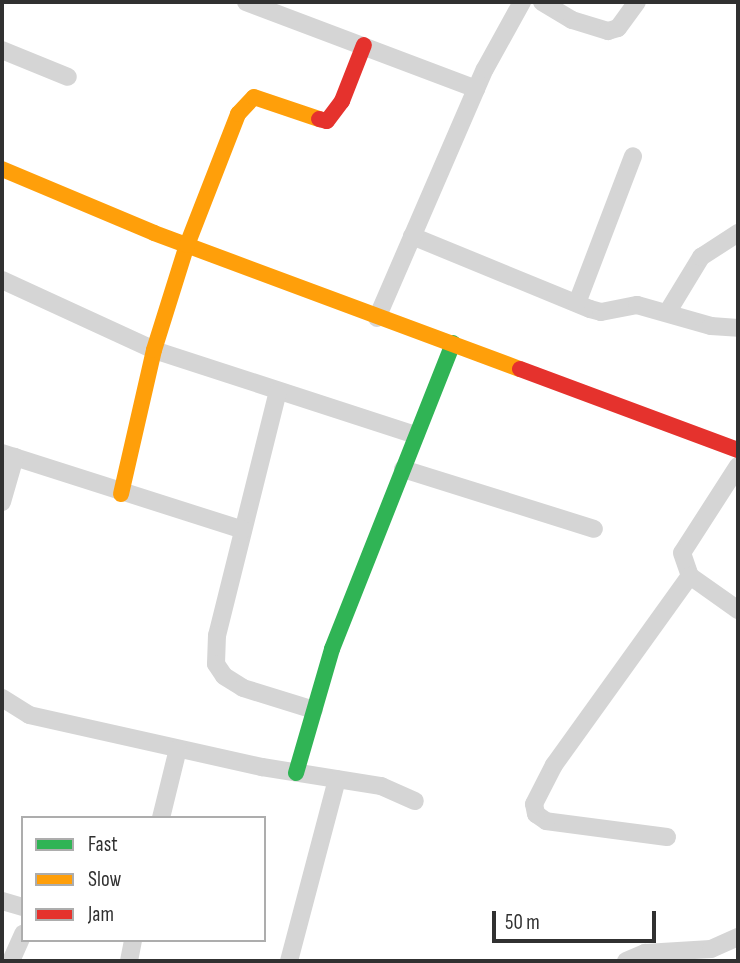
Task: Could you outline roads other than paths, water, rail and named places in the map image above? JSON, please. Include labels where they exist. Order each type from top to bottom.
[{"type":"street","points":[[246,2],[477,89]]},
{"type":"street","points":[[377,318],[477,89],[522,2]]},
{"type":"street","points":[[542,2],[572,20],[608,31],[618,29],[637,2]]},
{"type":"street","points":[[121,494],[154,350],[187,245],[238,114],[254,97],[265,98],[327,121],[342,101],[364,45]]},
{"type":"street","points":[[2,50],[68,77]]},
{"type":"street","points":[[577,303],[633,156]]},
{"type":"street","points":[[2,169],[187,245],[377,318],[453,342],[738,450]]},
{"type":"street","points":[[667,313],[701,257],[738,233]]},
{"type":"street","points":[[412,236],[601,312],[637,305],[738,328]]},
{"type":"street","points":[[2,280],[154,350],[416,435]]},
{"type":"street","points":[[296,773],[332,649],[453,342]]},
{"type":"street","points":[[278,391],[217,635],[216,664],[224,677],[243,688],[314,710]]},
{"type":"street","points":[[2,502],[8,455],[121,494],[243,530]]},
{"type":"street","points":[[738,466],[682,553],[690,576],[738,610]]},
{"type":"street","points":[[403,469],[594,528]]},
{"type":"street","points":[[667,837],[546,821],[536,814],[534,804],[554,765],[690,576]]},
{"type":"street","points":[[2,698],[29,715],[296,773],[382,786],[415,801]]},
{"type":"street","points":[[161,816],[178,749]]},
{"type":"street","points":[[289,961],[337,779]]},
{"type":"street","points":[[2,901],[21,906]]},
{"type":"street","points":[[626,961],[645,953],[711,949],[738,937]]},
{"type":"street","points":[[11,961],[21,938]]},
{"type":"street","points":[[129,961],[133,942]]}]
